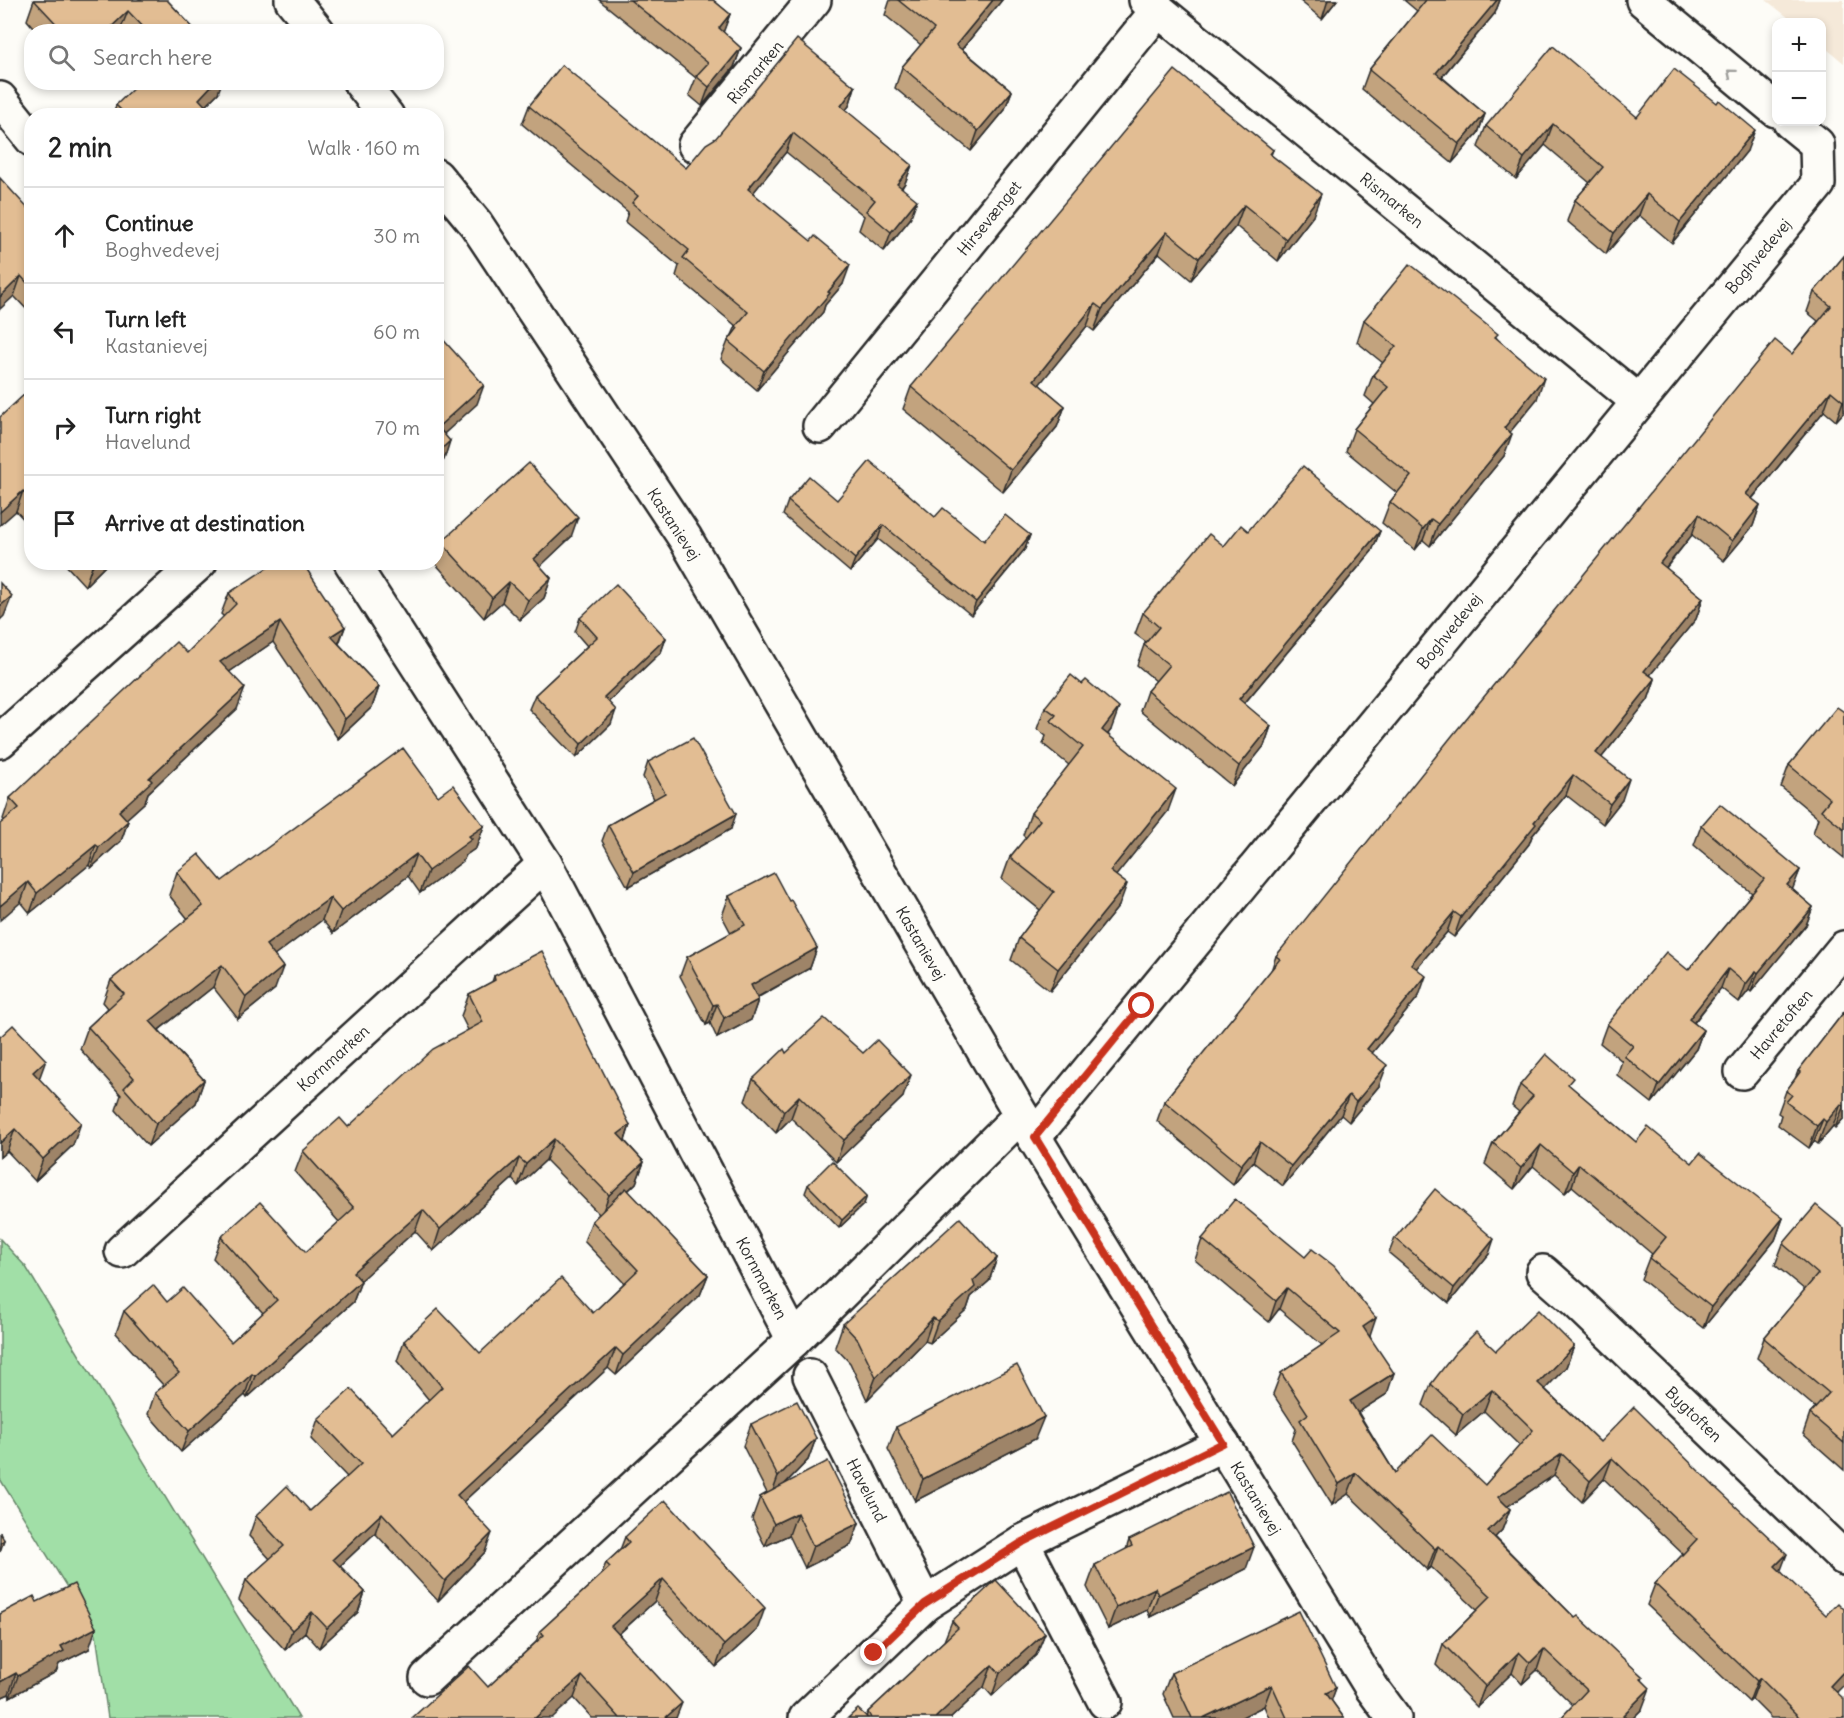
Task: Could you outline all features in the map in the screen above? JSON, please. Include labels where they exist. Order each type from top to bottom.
[{"type":"street","points":[[292,0],[312,24]]},
{"type":"street","name":"Rismarken","points":[[695,145],[814,0]]},
{"type":"street","points":[[1643,0],[1772,107]]},
{"type":"street","name":"Rismarken","points":[[1152,5],[1638,401]]},
{"type":"street","name":"Hirsevænget","points":[[820,426],[1152,5]]},
{"type":"street","points":[[366,90],[381,108]]},
{"type":"street","points":[[0,99],[24,129]]},
{"type":"street","name":"Boghvedevej","points":[[1028,1126],[1818,184],[1817,144],[1795,126]]},
{"type":"street","name":"Kastanievej","points":[[444,186],[476,224],[685,538],[1028,1126],[1372,1688],[1394,1718]]},
{"type":"street","points":[[0,741],[191,570]]},
{"type":"street","name":"Kornmarken","points":[[356,570],[545,864],[794,1340]]},
{"type":"street","name":"Kornmarken","points":[[122,1251],[545,864]]},
{"type":"street","name":"Havretoften","points":[[1742,1072],[1844,948]]},
{"type":"street","name":"Kornmarken","points":[[427,1678],[1028,1126]]},
{"type":"street","name":"Bygtoften","points":[[1543,1272],[1844,1558]]},
{"type":"street","name":"Havelund","points":[[810,1376],[925,1604]]},
{"type":"street","points":[[806,1718],[925,1604],[1023,1542],[1223,1443]]},
{"type":"street","points":[[1023,1542],[1105,1702]]},
{"type":"shaded area","points":[[1766,0],[1844,0],[1844,63],[1826,48],[1826,18],[1789,18]]},
{"type":"green space","points":[[0,1239],[26,1267],[299,1718],[108,1718],[96,1634],[0,1479]]},
{"type":"building","points":[[34,0],[167,0],[190,24],[140,24],[128,11],[114,24],[56,24]]},
{"type":"building","points":[[630,0],[713,0],[730,14],[719,28],[741,48],[709,87],[696,76],[708,63]]},
{"type":"building","points":[[898,0],[993,0],[956,45],[1012,91],[978,131],[902,67],[934,29]]},
{"type":"building","points":[[1426,0],[1497,0],[1436,73],[1485,114],[1459,144],[1369,70]]},
{"type":"building","points":[[797,39],[855,87],[841,106],[912,165],[897,184],[917,200],[891,232],[866,211],[875,200],[793,133],[748,189],[811,241],[815,236],[850,265],[828,292],[830,293],[764,371],[728,341],[738,328],[736,326],[748,312],[683,258],[689,250],[632,203],[638,196],[529,106],[562,65],[686,168],[706,144],[716,138]]},
{"type":"building","points":[[1553,46],[1637,117],[1674,69],[1717,103],[1719,100],[1755,130],[1680,222],[1647,194],[1614,233],[1575,200],[1603,167],[1553,124],[1524,158],[1486,126]]},
{"type":"building","points":[[1175,70],[1273,150],[1270,154],[1321,194],[1286,239],[1244,205],[1199,258],[1167,232],[1102,309],[1095,304],[1034,380],[1065,406],[1011,470],[911,387]]},
{"type":"building","points":[[132,90],[207,90],[199,99],[207,108],[119,108],[116,105]]},
{"type":"building","points":[[0,178],[24,204],[24,279],[21,276],[0,297]]},
{"type":"building","points":[[1844,256],[1844,400],[1831,391],[1746,494],[1760,505],[1732,541],[1699,514],[1660,563],[1703,598],[1644,671],[1655,679],[1596,753],[1629,779],[1610,804],[1573,775],[1461,917],[1454,912],[1411,964],[1426,976],[1367,1049],[1387,1065],[1356,1102],[1349,1095],[1291,1166],[1260,1142],[1241,1165],[1164,1101],[1280,959],[1276,956],[1452,736],[1775,340],[1792,354],[1831,306],[1814,292]]},
{"type":"building","points":[[1410,264],[1498,334],[1495,337],[1544,378],[1504,428],[1512,434],[1438,524],[1431,519],[1423,529],[1390,502],[1411,476],[1354,429],[1388,387],[1373,375],[1396,346],[1364,320]]},
{"type":"building","points":[[444,341],[484,385],[444,422]]},
{"type":"building","points":[[24,395],[24,492],[0,512],[0,417]]},
{"type":"building","points":[[444,434],[450,441],[444,447]]},
{"type":"building","points":[[870,461],[935,517],[943,508],[984,541],[1005,515],[1030,535],[976,602],[883,525],[855,559],[788,501],[809,476],[837,500]]},
{"type":"building","points":[[529,463],[578,517],[534,559],[551,578],[528,600],[509,582],[492,598],[444,545],[444,539]]},
{"type":"building","points":[[1303,466],[1380,531],[1239,699],[1271,726],[1239,766],[1147,691],[1169,665],[1144,645],[1159,627],[1143,613],[1209,534],[1224,546],[1241,525],[1248,531]]},
{"type":"building","points":[[264,570],[307,570],[345,627],[331,636],[379,687],[345,719],[280,622],[220,662],[245,688],[149,778],[152,781],[119,811],[128,821],[99,847],[96,845],[37,893],[28,882],[0,906],[0,824],[19,808],[10,798],[176,642],[187,653],[236,604],[229,593]]},
{"type":"building","points":[[0,583],[12,596],[0,606]]},
{"type":"building","points":[[616,584],[666,638],[604,697],[616,710],[581,744],[535,695],[597,637],[580,618]]},
{"type":"building","points":[[1071,675],[1082,684],[1086,680],[1119,708],[1102,730],[1176,789],[1110,871],[1127,884],[1058,969],[1019,938],[1054,892],[1010,857],[1040,820],[1031,813],[1083,747],[1051,721],[1056,715],[1045,707]]},
{"type":"building","points":[[1837,707],[1844,712],[1844,829],[1821,810],[1830,799],[1789,765]]},
{"type":"building","points":[[693,738],[736,814],[634,872],[608,825],[665,793],[648,762]]},
{"type":"building","points":[[403,748],[438,796],[453,785],[484,826],[469,836],[472,839],[428,871],[416,854],[341,911],[330,898],[266,945],[283,967],[246,997],[222,965],[150,1021],[204,1080],[156,1124],[124,1088],[134,1078],[88,1027],[124,994],[111,980],[203,906],[177,872],[199,854],[222,881]]},
{"type":"building","points":[[1720,804],[1800,870],[1787,885],[1813,907],[1758,973],[1756,971],[1746,984],[1728,969],[1689,1019],[1703,1030],[1659,1085],[1624,1056],[1633,1046],[1607,1024],[1666,952],[1688,970],[1764,879],[1701,826]]},
{"type":"building","points":[[774,873],[817,948],[751,985],[758,1000],[724,1018],[717,1004],[713,1005],[687,957],[745,925],[729,896]]},
{"type":"building","points":[[542,951],[630,1125],[618,1134],[644,1162],[609,1195],[554,1139],[526,1164],[519,1158],[440,1229],[423,1210],[353,1272],[361,1281],[255,1376],[252,1374],[189,1431],[155,1393],[179,1373],[124,1311],[153,1285],[167,1302],[183,1288],[231,1342],[277,1300],[221,1237],[260,1202],[306,1252],[354,1208],[303,1151],[340,1118],[348,1127],[433,1049],[483,1022],[469,994],[495,980],[494,976]]},
{"type":"building","points":[[1844,1012],[1844,1105],[1841,1104],[1826,1122],[1823,1119],[1817,1126],[1786,1102],[1792,1095],[1786,1091],[1800,1072],[1798,1071]]},
{"type":"building","points":[[824,1018],[863,1053],[877,1040],[911,1075],[844,1140],[799,1096],[784,1111],[753,1079],[784,1049],[786,1053]]},
{"type":"building","points":[[13,1025],[46,1060],[33,1072],[81,1123],[43,1159],[15,1129],[0,1143],[0,1037]]},
{"type":"building","points":[[1546,1054],[1573,1078],[1568,1084],[1636,1142],[1648,1127],[1692,1163],[1700,1153],[1783,1218],[1711,1307],[1649,1258],[1666,1237],[1579,1164],[1573,1172],[1541,1145],[1521,1168],[1493,1143],[1533,1096],[1520,1085]]},
{"type":"building","points":[[832,1161],[867,1196],[842,1220],[808,1185]]},
{"type":"building","points":[[626,1188],[708,1275],[623,1355],[616,1348],[457,1495],[492,1533],[445,1581],[382,1513],[333,1559],[365,1592],[327,1628],[312,1612],[292,1630],[246,1580],[284,1546],[256,1516],[287,1486],[310,1511],[361,1464],[318,1419],[351,1389],[393,1434],[442,1387],[404,1341],[438,1309],[480,1353],[561,1278],[593,1313],[638,1270],[592,1221]]},
{"type":"building","points":[[1435,1189],[1494,1239],[1454,1288],[1395,1238]]},
{"type":"building","points":[[1235,1199],[1305,1257],[1312,1249],[1334,1266],[1376,1318],[1363,1327],[1394,1373],[1350,1401],[1395,1473],[1432,1435],[1485,1485],[1533,1430],[1492,1390],[1463,1414],[1431,1384],[1455,1353],[1476,1332],[1496,1351],[1538,1310],[1574,1346],[1538,1383],[1600,1442],[1634,1407],[1787,1554],[1775,1566],[1826,1615],[1838,1603],[1844,1609],[1844,1671],[1830,1686],[1844,1699],[1844,1718],[1800,1718],[1760,1678],[1757,1681],[1655,1584],[1697,1539],[1612,1458],[1590,1481],[1562,1454],[1498,1497],[1510,1509],[1488,1531],[1575,1618],[1578,1616],[1643,1677],[1641,1679],[1650,1688],[1623,1715],[1626,1718],[1561,1718],[1587,1690],[1544,1649],[1530,1663],[1519,1652],[1485,1686],[1443,1644],[1491,1596],[1438,1546],[1435,1549],[1356,1473],[1339,1484],[1300,1420],[1308,1414],[1281,1373],[1340,1333],[1287,1288],[1276,1301],[1202,1239]]},
{"type":"building","points":[[1816,1205],[1844,1228],[1844,1443],[1810,1414],[1829,1393],[1764,1338],[1818,1274],[1783,1244]]},
{"type":"building","points":[[960,1218],[997,1258],[973,1281],[975,1287],[938,1321],[933,1318],[876,1377],[858,1340],[843,1324]]},
{"type":"building","points":[[1017,1365],[1044,1417],[923,1479],[896,1427]]},
{"type":"building","points":[[797,1401],[816,1438],[778,1477],[751,1424]]},
{"type":"building","points":[[828,1461],[859,1523],[813,1546],[797,1513],[774,1524],[760,1497]]},
{"type":"building","points":[[1227,1492],[1254,1547],[1158,1595],[1155,1588],[1116,1607],[1095,1565],[1132,1546],[1129,1540]]},
{"type":"building","points":[[665,1500],[765,1608],[724,1645],[663,1579],[611,1626],[682,1703],[665,1718],[620,1718],[582,1676],[535,1718],[412,1718],[469,1666],[488,1687],[544,1635],[540,1631],[610,1567],[606,1563],[629,1542],[625,1537]]},
{"type":"building","points":[[996,1580],[1045,1633],[1000,1673],[992,1665],[935,1718],[871,1718],[868,1712],[958,1628],[952,1621]]},
{"type":"building","points":[[74,1584],[96,1628],[61,1646],[64,1651],[18,1676],[16,1673],[0,1682],[0,1614],[34,1596],[37,1602]]},
{"type":"building","points":[[1299,1611],[1336,1688],[1326,1693],[1344,1718],[1287,1718],[1272,1685],[1203,1718],[1192,1718],[1171,1673]]},
{"type":"building","points":[[858,1709],[868,1718],[848,1718]]},
{"type":"route","points":[[874,1653],[925,1604],[1023,1542],[1223,1443],[1035,1137],[1142,1006]]}]
